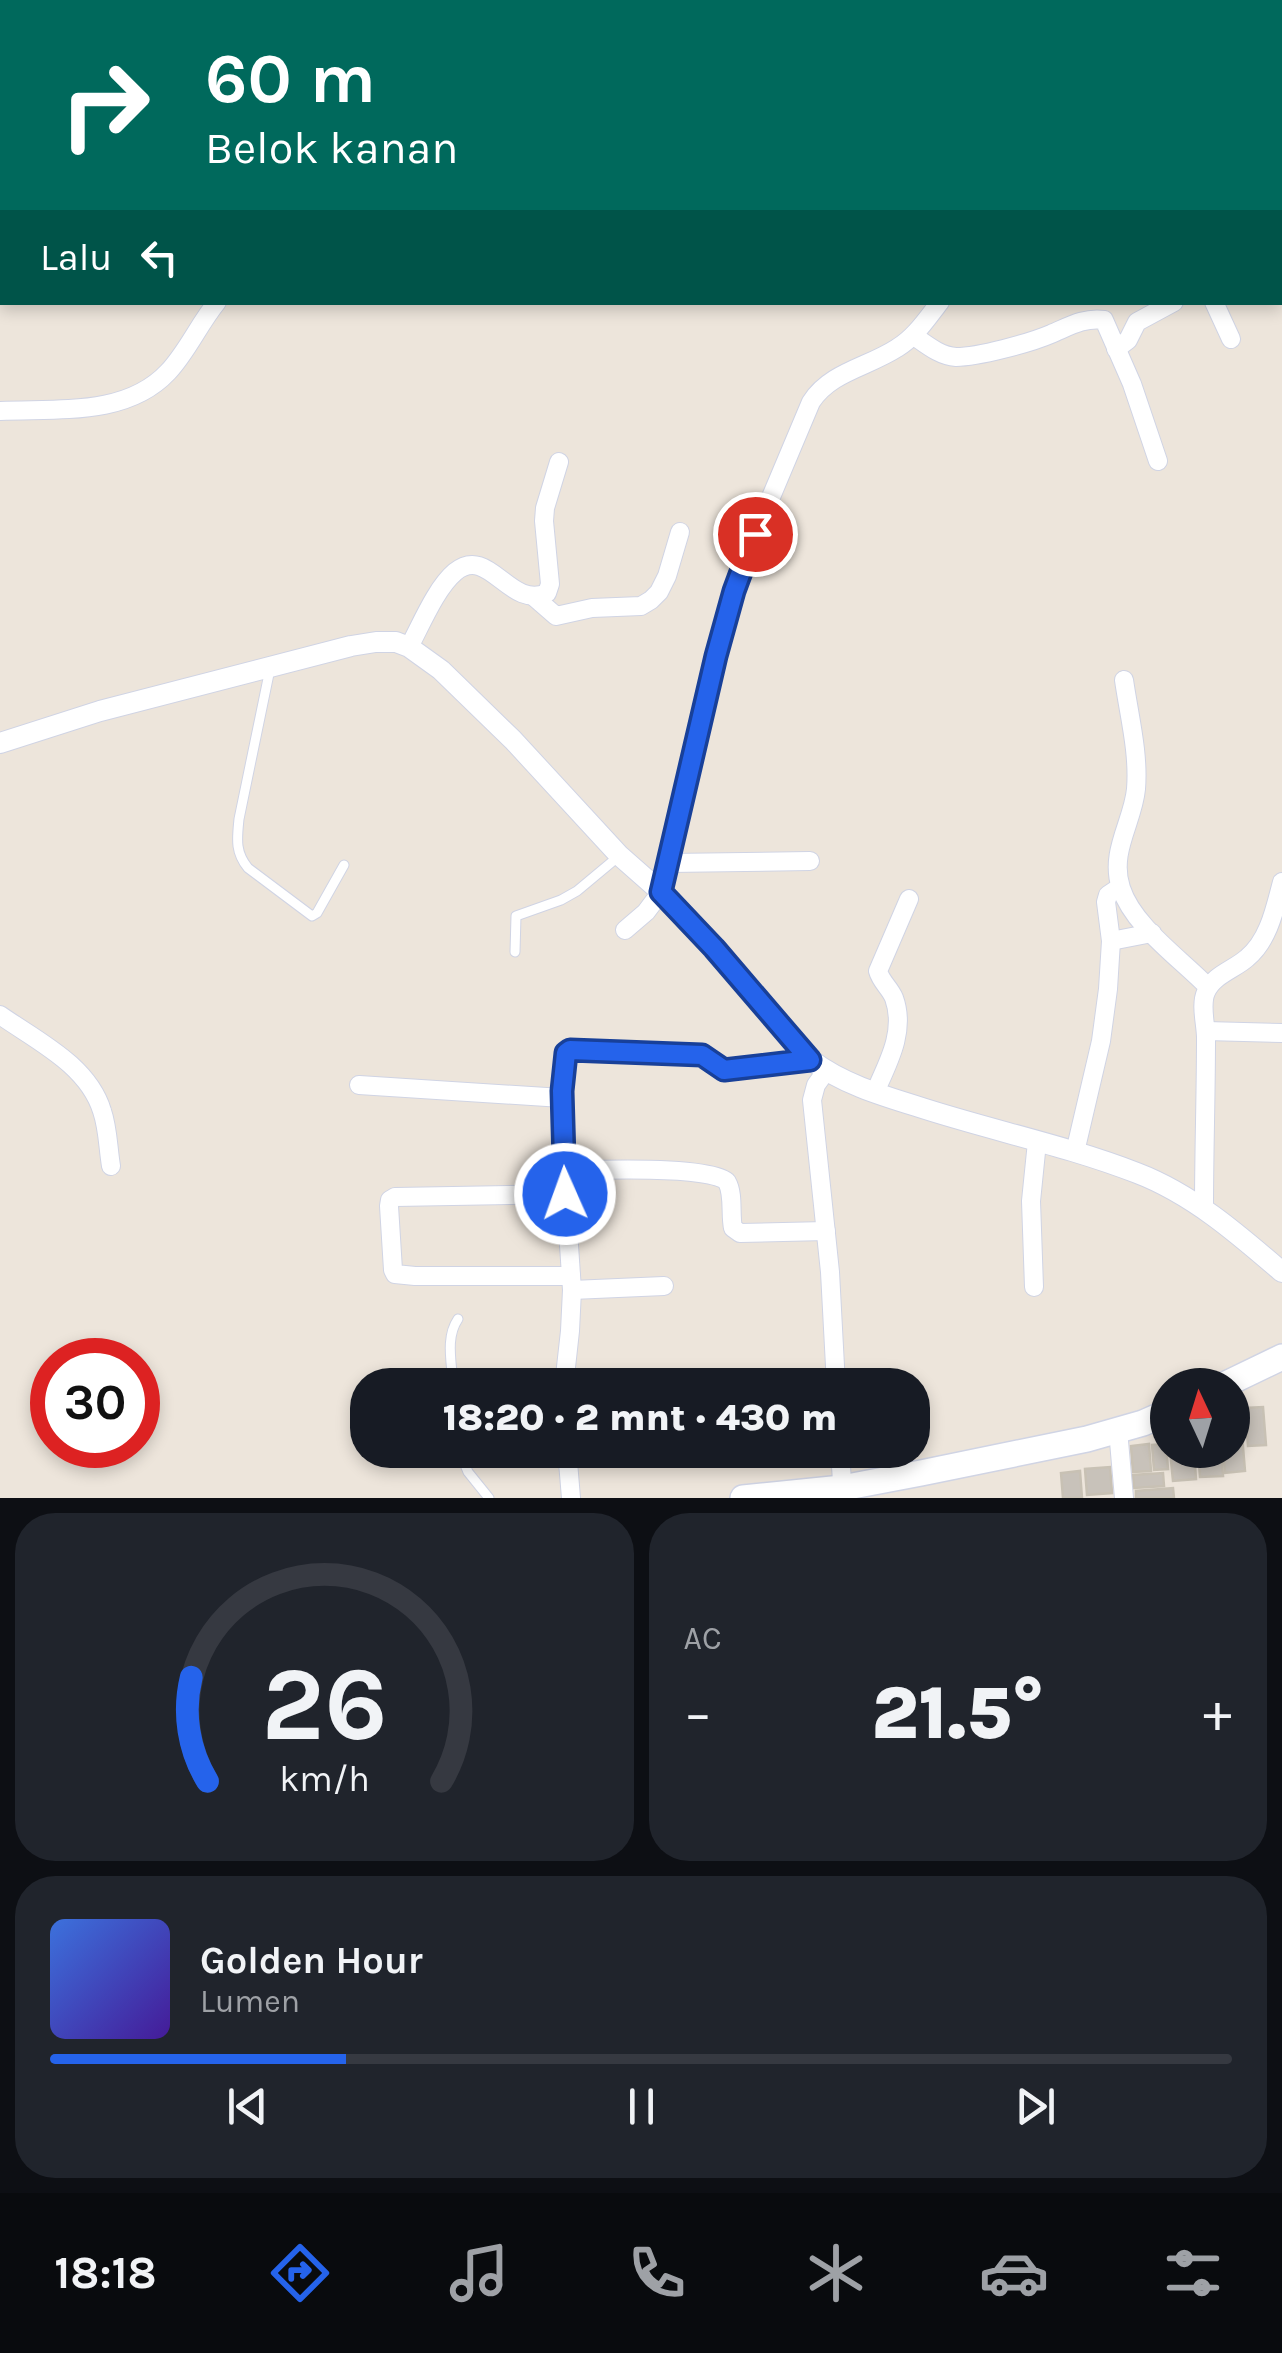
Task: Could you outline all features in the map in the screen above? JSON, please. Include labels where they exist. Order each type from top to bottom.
[{"type":"main road","points":[[1250,1372],[1282,1357]]},
{"type":"main road","points":[[742,1498],[843,1493],[1086,1439],[1150,1420]]},
{"type":"street","points":[[0,411],[97,406],[134,398],[170,369],[214,305]]},
{"type":"street","points":[[624,930],[646,912],[661,892],[734,591],[811,402],[831,380],[893,351],[914,336],[938,305]]},
{"type":"street","points":[[1116,350],[1128,340],[1137,322],[1168,305]]},
{"type":"street","points":[[1215,305],[1231,339]]},
{"type":"street","points":[[914,336],[936,352],[954,357],[1046,336],[1082,320],[1104,320],[1158,461]]},
{"type":"street","points":[[409,647],[443,586],[466,566],[483,567],[522,595],[547,593],[550,584],[544,522],[559,462]]},
{"type":"street","points":[[533,596],[556,616],[592,608],[642,606],[659,592],[680,532]]},
{"type":"street","points":[[0,743],[100,711],[376,642],[409,647],[441,670],[619,855],[661,892],[818,1066],[875,1092],[978,1127],[1075,1152],[1140,1174],[1204,1208],[1282,1272]]},
{"type":"street","points":[[1124,680],[1137,773],[1136,794],[1119,847],[1120,887],[1143,924],[1208,987]]},
{"type":"street","points":[[669,862],[810,861]]},
{"type":"street","points":[[1204,1208],[1204,996],[1220,976],[1257,949],[1273,916],[1282,882]]},
{"type":"street","points":[[1075,1152],[1101,1040],[1108,989],[1111,941],[1106,902],[1120,887]]},
{"type":"street","points":[[875,1092],[895,1046],[897,1026],[892,992],[878,970],[909,900]]},
{"type":"street","points":[[1111,941],[1152,933]]},
{"type":"street","points":[[0,1014],[80,1072],[91,1085],[103,1112],[111,1166]]},
{"type":"street","points":[[1206,1031],[1282,1033]]},
{"type":"street","points":[[566,1368],[572,1283],[562,1098],[566,1053],[576,1049],[702,1055],[724,1070],[818,1066]]},
{"type":"street","points":[[818,1066],[812,1100],[835,1368]]},
{"type":"street","points":[[360,1086],[562,1098]]},
{"type":"street","points":[[1034,1287],[1031,1202],[1037,1142]]},
{"type":"street","points":[[564,1170],[719,1175],[729,1186],[734,1228],[740,1233],[826,1230]]},
{"type":"street","points":[[565,1194],[395,1197],[390,1200],[393,1270],[395,1274],[415,1276],[664,1286]]},
{"type":"street","points":[[1118,1430],[1124,1498]]},
{"type":"street","points":[[569,1468],[572,1498]]},
{"type":"street","points":[[841,1468],[843,1493]]},
{"type":"lane","points":[[270,667],[239,819],[236,844],[240,858],[312,916],[317,914],[344,866]]},
{"type":"lane","points":[[515,952],[516,916],[577,891],[619,855]]},
{"type":"lane","points":[[452,1368],[450,1338],[458,1319]]},
{"type":"lane","points":[[466,1468],[488,1498]]},
{"type":"building","points":[[1263,1407],[1266,1445],[1250,1446],[1250,1408]]},
{"type":"building","points":[[1149,1444],[1151,1471],[1133,1472],[1131,1446]]},
{"type":"building","points":[[1110,1467],[1112,1493],[1087,1495],[1085,1469]]},
{"type":"building","points":[[1172,1468],[1195,1468],[1196,1479],[1173,1481]]},
{"type":"building","points":[[1199,1468],[1222,1468],[1223,1476],[1200,1477]]},
{"type":"building","points":[[1225,1468],[1245,1468],[1245,1471],[1225,1473]]},
{"type":"building","points":[[1080,1471],[1082,1498],[1063,1498],[1061,1473]]},
{"type":"building","points":[[1163,1473],[1164,1486],[1134,1488],[1133,1475]]},
{"type":"building","points":[[1173,1488],[1174,1498],[1136,1498],[1136,1491]]},
{"type":"route","points":[[565,1194],[562,1091],[566,1053],[570,1050],[702,1055],[724,1070],[810,1060],[661,892],[716,656],[755,534]]}]
